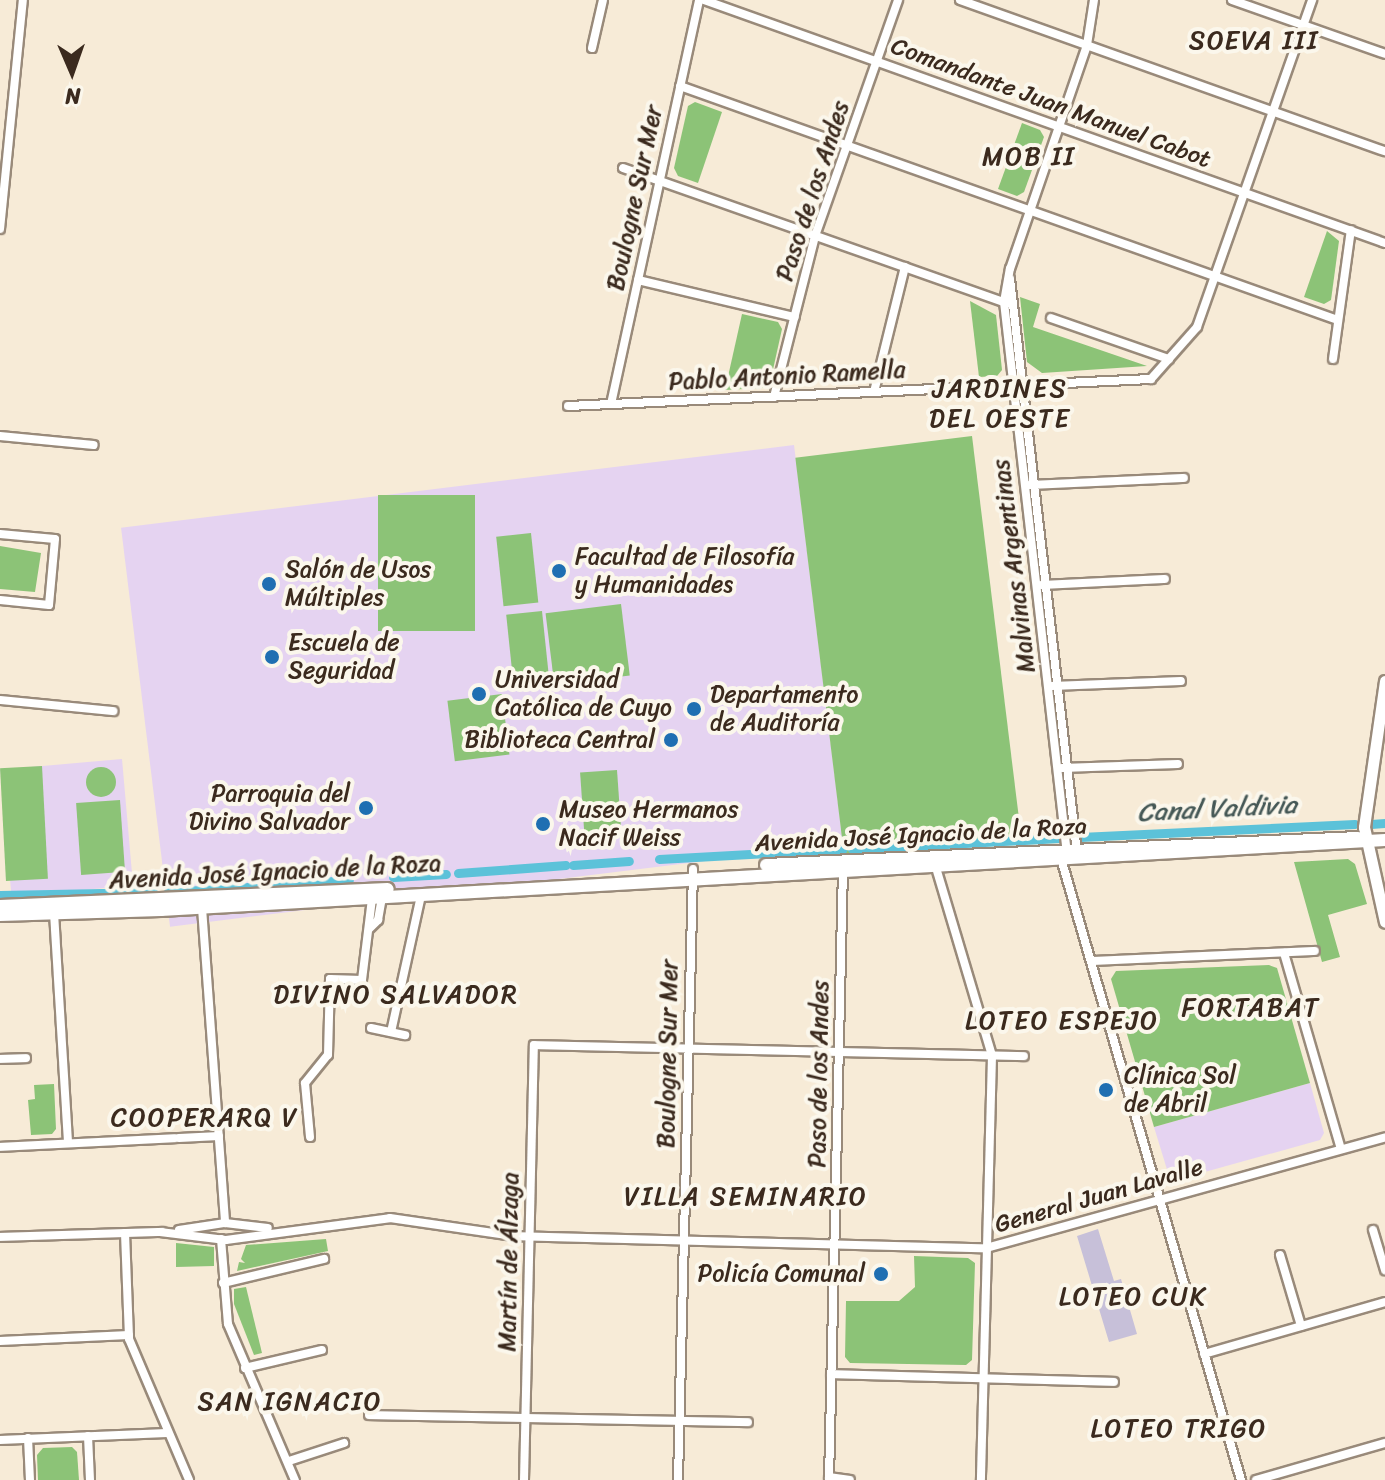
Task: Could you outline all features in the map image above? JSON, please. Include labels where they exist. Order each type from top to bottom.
[{"type":"main road","points":[[1385,681],[1365,841],[1385,922]]},
{"type":"main road","name":"Avenida José Ignacio de la Roza","points":[[0,906],[162,902],[934,861],[1069,847],[1337,835],[1365,841],[1385,840]]},
{"type":"main road","name":"Avenida José Ignacio de la Roza","points":[[0,915],[377,898],[692,873]]},
{"type":"street","points":[[0,229],[3,174],[23,0]]},
{"type":"street","points":[[592,48],[603,0]]},
{"type":"street","name":"Comandante Juan Manuel Cabot","points":[[702,0],[1385,243]]},
{"type":"street","name":"Boulogne Sur Mer","points":[[611,404],[680,86],[702,0]]},
{"type":"street","name":"Paso de los Andes","points":[[774,397],[815,236],[898,0]]},
{"type":"street","points":[[960,0],[1385,151]]},
{"type":"street","name":"Malvinas Argentinas","points":[[1069,847],[1067,768],[1053,686],[1008,303],[1010,269],[1087,45],[1094,0]]},
{"type":"street","points":[[1232,0],[1385,54]]},
{"type":"street","points":[[1051,318],[1169,359],[1197,327],[1312,0]]},
{"type":"street","points":[[680,86],[1338,320]]},
{"type":"street","points":[[623,168],[1008,303]]},
{"type":"street","points":[[1333,359],[1351,230]]},
{"type":"street","points":[[874,392],[905,267]]},
{"type":"street","points":[[638,280],[795,317]]},
{"type":"street","name":"Pablo Antonio Ramella","points":[[568,406],[1151,379],[1169,359]]},
{"type":"street","points":[[0,436],[94,445]]},
{"type":"street","points":[[1029,485],[1184,478]]},
{"type":"street","points":[[0,534],[55,539],[49,605],[0,600]]},
{"type":"street","points":[[1041,585],[1165,579]]},
{"type":"street","points":[[1053,686],[1181,681]]},
{"type":"street","name":"Malvinas Argentinas","points":[[1053,686],[1057,768],[1091,961],[1241,1480]]},
{"type":"street","points":[[0,700],[113,711]]},
{"type":"street","points":[[1057,768],[1178,764]]},
{"type":"street","points":[[934,861],[992,1056],[981,1480]]},
{"type":"street","name":"Paso de los Andes","points":[[829,1478],[843,866]]},
{"type":"street","name":"Boulogne Sur Mer","points":[[678,1480],[692,873]]},
{"type":"street","points":[[391,1032],[421,895]]},
{"type":"street","points":[[310,1137],[305,1083],[328,1055],[330,979],[362,980],[377,898]]},
{"type":"street","points":[[202,908],[225,1225],[223,1305],[245,1368],[295,1480]]},
{"type":"street","points":[[54,913],[68,1143]]},
{"type":"street","points":[[1091,961],[1315,951]]},
{"type":"street","points":[[1284,953],[1341,1149]]},
{"type":"street","points":[[371,1028],[405,1035]]},
{"type":"street","name":"Martín de Álzaga","points":[[524,1480],[534,1045],[688,1048]]},
{"type":"street","points":[[688,1048],[1024,1056]]},
{"type":"street","points":[[0,1059],[26,1058]]},
{"type":"street","points":[[0,1147],[219,1136]]},
{"type":"street","name":"General Juan Lavalle","points":[[285,1229],[390,1218],[530,1237],[986,1248],[1385,1137]]},
{"type":"street","points":[[225,1225],[225,1239]]},
{"type":"street","points":[[0,1237],[160,1232],[225,1225],[285,1229]]},
{"type":"street","points":[[160,1232],[225,1239],[285,1229]]},
{"type":"street","points":[[1373,1230],[1385,1270]]},
{"type":"street","points":[[125,1233],[129,1335],[189,1480]]},
{"type":"street","points":[[1280,1255],[1301,1326]]},
{"type":"street","points":[[223,1279],[324,1259]]},
{"type":"street","points":[[1204,1354],[1385,1302]]},
{"type":"street","points":[[0,1341],[129,1335]]},
{"type":"street","points":[[245,1368],[322,1350]]},
{"type":"street","points":[[831,1374],[1114,1382]]},
{"type":"street","points":[[369,1415],[748,1422]]},
{"type":"street","points":[[0,1440],[167,1433]]},
{"type":"street","points":[[88,1436],[90,1480]]},
{"type":"street","points":[[28,1438],[30,1480]]},
{"type":"street","points":[[289,1461],[344,1443]]},
{"type":"street","points":[[1256,1480],[1385,1443]]},
{"type":"street","points":[[829,1478],[850,1480]]},
{"type":"shaded area","name":"Universidad Católica de Cuyo","points":[[794,445],[843,844],[170,927],[121,528]]},
{"type":"shaded area","points":[[122,759],[133,886],[12,896],[0,770]]},
{"type":"shaded area","points":[[1310,1083],[1324,1133],[1320,1140],[1176,1180],[1169,1176],[1154,1127]]},
{"type":"shaded area","points":[[1098,1229],[1114,1281],[1121,1279],[1137,1334],[1109,1342],[1077,1236]]},
{"type":"green space","points":[[695,102],[722,112],[698,183],[678,176],[674,168],[688,106]]},
{"type":"green space","points":[[1022,123],[1040,130],[1044,137],[1024,192],[1017,196],[998,189]]},
{"type":"green space","points":[[1327,231],[1339,241],[1331,300],[1324,304],[1304,297]]},
{"type":"green space","points":[[1020,297],[1040,304],[1033,327],[1147,366],[1042,373],[1027,362]]},
{"type":"green space","points":[[970,301],[996,315],[1002,370],[997,376],[979,377]]},
{"type":"green space","points":[[742,314],[778,322],[782,329],[770,383],[763,388],[725,390]]},
{"type":"green space","points":[[972,436],[1021,835],[844,857],[795,458]]},
{"type":"green space","points":[[378,495],[475,495],[475,631],[378,631]]},
{"type":"green space","points":[[531,533],[538,603],[504,606],[496,537]]},
{"type":"green space","points":[[0,546],[41,553],[35,592],[0,589]]},
{"type":"green space","points":[[621,604],[630,675],[554,685],[546,613]]},
{"type":"green space","points":[[542,611],[549,681],[514,684],[506,615]]},
{"type":"green space","points":[[502,694],[509,755],[455,761],[447,701]]},
{"type":"green space","points":[[42,766],[48,879],[6,881],[0,768]]},
{"type":"green space","points":[[101,767],[107,768],[115,776],[115,788],[107,796],[101,797],[95,796],[87,788],[86,782],[87,776],[95,768]]},
{"type":"green space","points":[[617,770],[621,834],[585,836],[580,773]]},
{"type":"green space","points":[[120,800],[125,872],[81,875],[76,803]]},
{"type":"green space","points":[[1348,859],[1355,864],[1367,904],[1328,915],[1340,957],[1322,962],[1294,862]]},
{"type":"green space","points":[[1269,965],[1277,968],[1310,1083],[1154,1127],[1111,979],[1116,971]]},
{"type":"green space","points":[[54,1084],[56,1129],[52,1134],[31,1135],[28,1100],[35,1099],[34,1085]]},
{"type":"green space","points":[[326,1239],[328,1251],[237,1271],[239,1262],[245,1263],[241,1259],[246,1245]]},
{"type":"green space","points":[[176,1243],[214,1247],[214,1266],[176,1267]]},
{"type":"green space","points":[[914,1256],[968,1258],[975,1263],[972,1360],[966,1365],[850,1363],[845,1357],[846,1301],[899,1301],[915,1287]]},
{"type":"green space","points":[[246,1287],[262,1353],[254,1355],[234,1304],[234,1289]]},
{"type":"green space","points":[[72,1447],[77,1452],[79,1480],[38,1480],[37,1455],[43,1448]]},
{"type":"waterway","name":"Canal Valdivia","points":[[1371,824],[1385,823]]},
{"type":"waterway","name":"Canal Valdivia","points":[[1080,837],[1355,824]]},
{"type":"waterway","name":"Canal Valdivia","points":[[852,849],[1060,838]]},
{"type":"waterway","name":"Canal Valdivia","points":[[659,859],[843,849]]},
{"type":"waterway","name":"Canal Valdivia","points":[[573,865],[629,861]]},
{"type":"waterway","name":"Canal Valdivia","points":[[458,873],[566,865]]},
{"type":"waterway","name":"Canal Valdivia","points":[[393,877],[446,874]]},
{"type":"waterway","name":"Canal Valdivia","points":[[271,885],[349,880]]},
{"type":"waterway","name":"Canal Valdivia","points":[[168,892],[263,886]]},
{"type":"waterway","name":"Canal Valdivia","points":[[0,895],[153,892]]},
{"type":"place","name":"Facultad de Filosofía y Humanidades","points":[[559,571]]},
{"type":"place","name":"Salón de Usos Múltiples","points":[[269,584]]},
{"type":"place","name":"Escuela de Seguridad","points":[[272,657]]},
{"type":"place","name":"Universidad Católica de Cuyo","points":[[479,694]]},
{"type":"place","name":"Departamento de Auditoría","points":[[694,709]]},
{"type":"place","name":"Biblioteca Central","points":[[671,740]]},
{"type":"place","name":"Parroquia del Divino Salvador","points":[[366,808]]},
{"type":"place","name":"Museo Hermanos Nacif Weiss","points":[[543,824]]},
{"type":"place","name":"Clínica Sol de Abril","points":[[1106,1090]]},
{"type":"place","name":"Policía Comunal","points":[[881,1274]]},
{"type":"district","name":"SOEVA III","points":[[1254,41]]},
{"type":"district","name":"MOB II","points":[[1029,157]]},
{"type":"district","name":"JARDINES DEL OESTE","points":[[1000,404]]},
{"type":"district","name":"DIVINO SALVADOR","points":[[396,995]]},
{"type":"district","name":"FORTABAT","points":[[1251,1008]]},
{"type":"district","name":"LOTEO ESPEJO","points":[[1062,1021]]},
{"type":"district","name":"COOPERARQ V","points":[[205,1118]]},
{"type":"district","name":"VILLA SEMINARIO","points":[[746,1197]]},
{"type":"district","name":"LOTEO CUK","points":[[1133,1297]]},
{"type":"district","name":"SAN IGNACIO","points":[[290,1402]]},
{"type":"district","name":"LOTEO TRIGO","points":[[1179,1429]]}]
